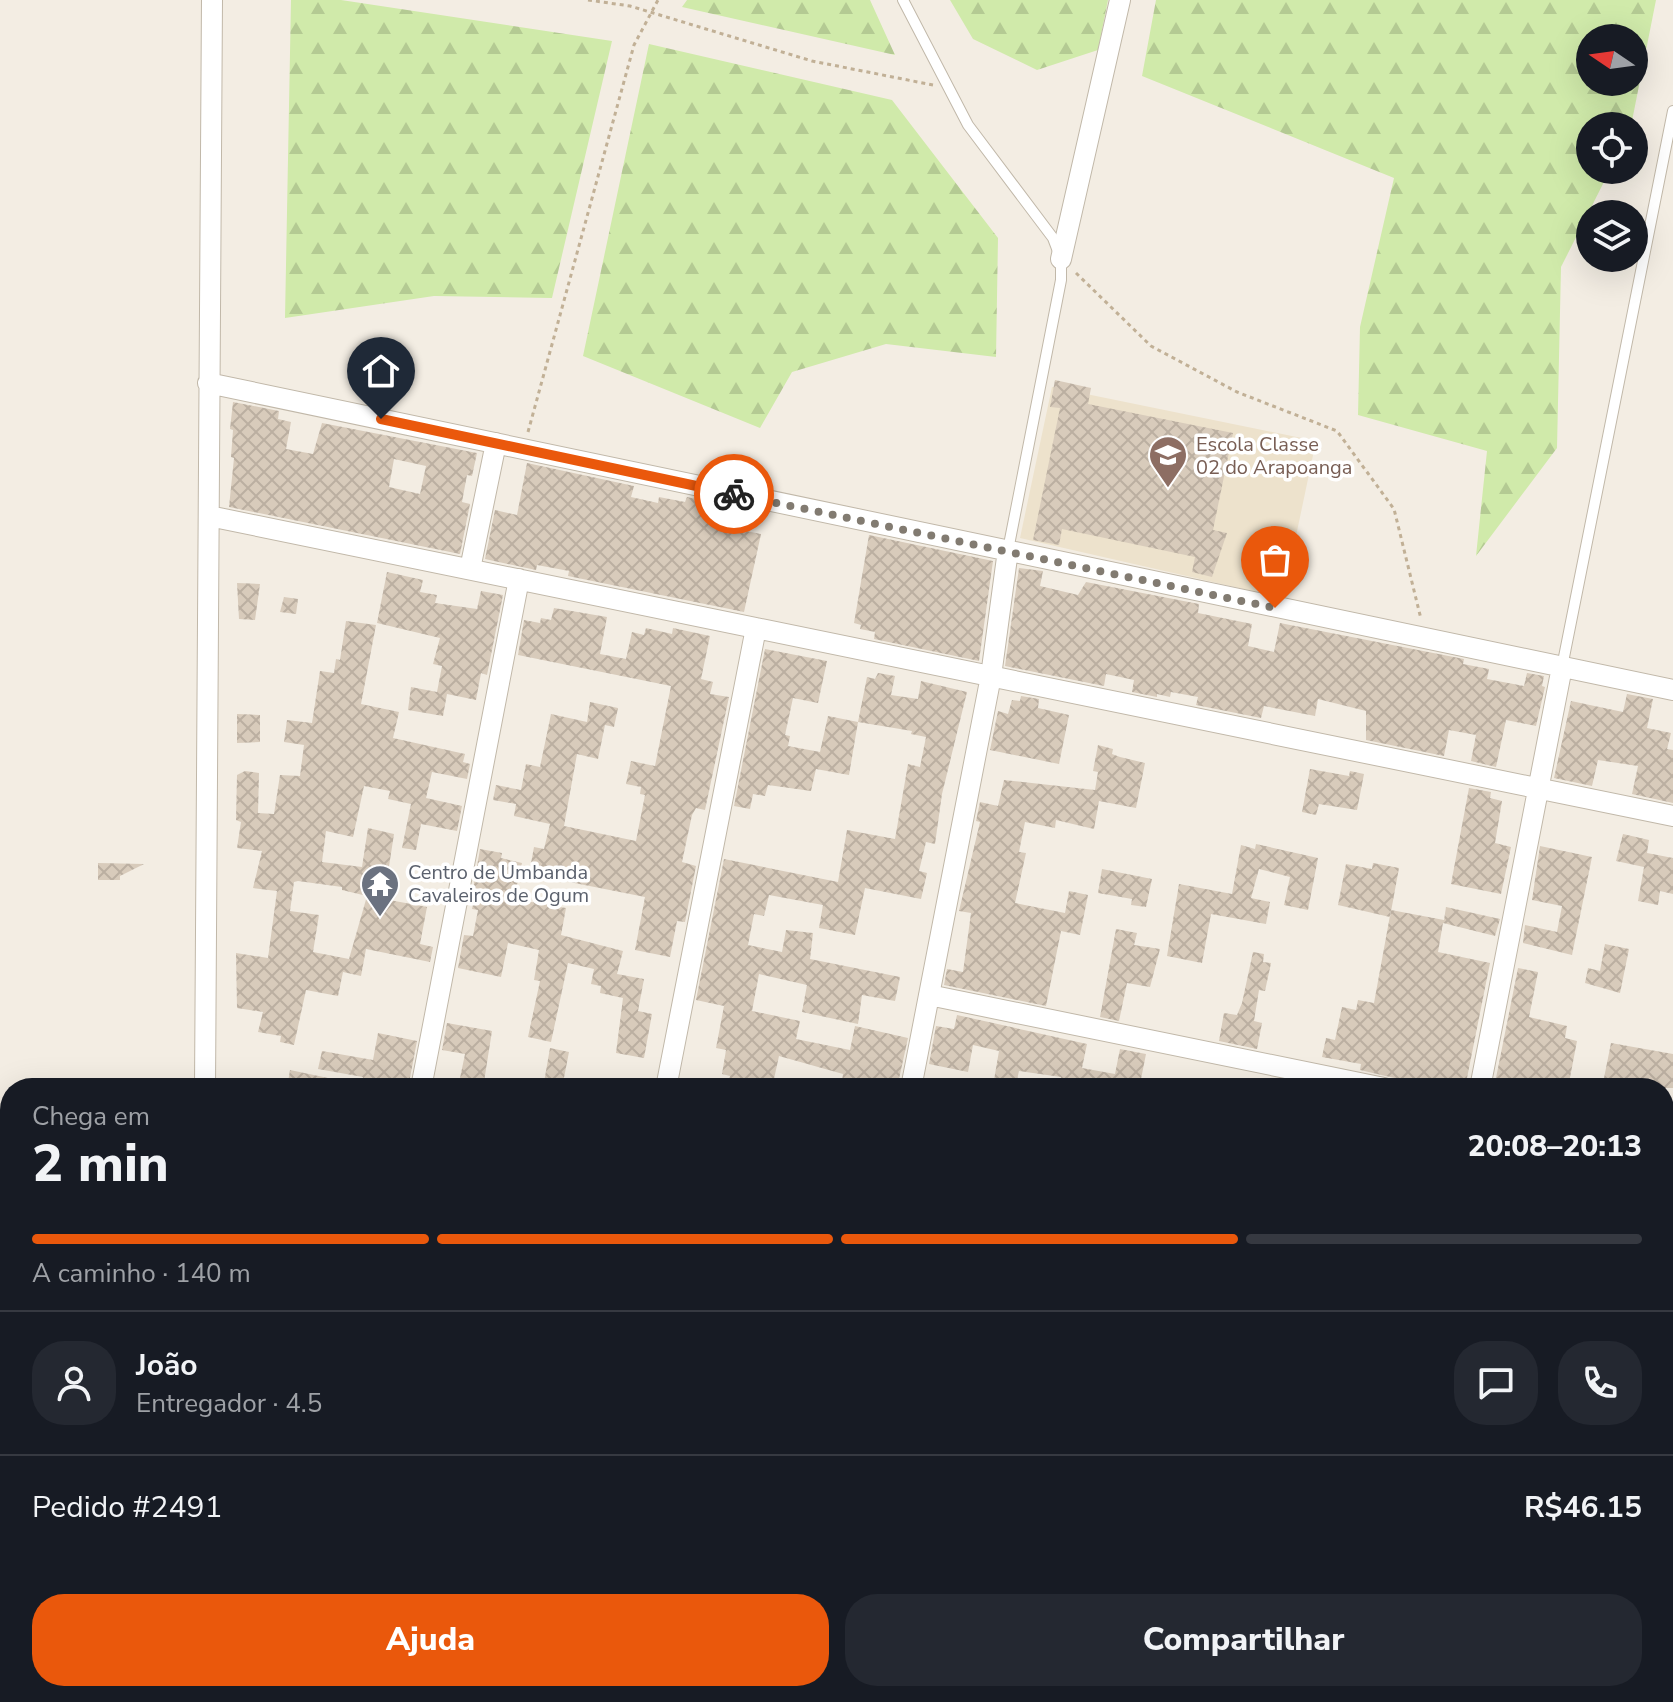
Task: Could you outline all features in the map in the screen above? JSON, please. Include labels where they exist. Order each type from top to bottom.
[{"type":"street","points":[[205,1078],[212,0]]},
{"type":"street","points":[[1061,259],[1120,0]]},
{"type":"street","points":[[208,383],[1673,690]]},
{"type":"street","points":[[470,569],[496,443]]},
{"type":"street","points":[[209,516],[1673,816]]},
{"type":"street","points":[[913,1078],[991,676],[1008,550]]},
{"type":"street","points":[[423,1078],[519,579]]},
{"type":"street","points":[[668,1078],[756,628]]},
{"type":"street","points":[[1482,1078],[1562,667]]},
{"type":"street","points":[[929,995],[1335,1078]]},
{"type":"lane","points":[[903,0],[968,125],[1053,238],[1061,259],[1061,280],[1008,550]]},
{"type":"lane","points":[[1562,667],[1673,111]]},
{"type":"path","points":[[588,0],[652,13],[812,61],[948,88]]},
{"type":"path","points":[[523,449],[634,45],[658,0]]},
{"type":"path","points":[[1061,259],[1151,346],[1237,392],[1337,431],[1394,509],[1426,639]]},
{"type":"shaded area","name":"Escola Classe 02 do Arapoanga","points":[[1052,387],[1316,441],[1283,598],[1020,538]]},
{"type":"green space","points":[[291,0],[341,0],[612,41],[552,298],[434,296],[285,318]]},
{"type":"green space","points":[[687,0],[870,0],[895,55],[682,7]]},
{"type":"green space","points":[[950,0],[1108,0],[1098,50],[1037,70],[973,39]]},
{"type":"green space","points":[[1156,0],[1656,0],[1648,40],[1648,24],[1576,24],[1576,96],[1637,96],[1634,112],[1576,112],[1576,184],[1603,184],[1595,200],[1576,200],[1576,237],[1561,267],[1557,448],[1476,556],[1487,451],[1358,415],[1360,327],[1394,178],[1142,76]]},
{"type":"green space","points":[[649,44],[892,100],[998,238],[996,357],[886,344],[792,372],[760,428],[583,356]]},
{"type":"building","points":[[1055,380],[1091,388],[1088,404],[1233,433],[1213,530],[1227,533],[1212,577],[1192,572],[1195,557],[1062,529],[1059,545],[1033,540],[1060,408],[1050,407]]},
{"type":"building","points":[[233,402],[279,411],[278,419],[291,422],[286,449],[313,454],[322,423],[477,453],[472,476],[467,475],[462,502],[470,504],[460,554],[229,507],[234,458],[231,457],[233,430],[230,429]],"holes":[[[394,459],[426,466],[420,494],[389,487]]]},
{"type":"building","points":[[527,463],[634,486],[631,497],[658,503],[659,497],[685,502],[687,497],[730,506],[728,515],[733,516],[731,528],[761,534],[744,612],[568,576],[569,571],[537,565],[536,570],[485,559],[495,510],[517,515]]},
{"type":"building","points":[[869,535],[993,561],[979,661],[874,639],[875,632],[860,629],[861,625],[854,623]]},
{"type":"building","points":[[1019,568],[1043,571],[1040,586],[1078,595],[1086,582],[1199,604],[1198,613],[1252,624],[1248,646],[1274,652],[1280,623],[1464,659],[1463,664],[1489,669],[1487,679],[1524,686],[1527,673],[1544,676],[1542,686],[1545,687],[1536,726],[1506,720],[1496,767],[1471,761],[1476,735],[1449,730],[1444,756],[1366,740],[1366,711],[1318,699],[1315,716],[1264,706],[1261,718],[1196,705],[1198,697],[1171,692],[1170,697],[1157,694],[1157,697],[1132,692],[1134,680],[1106,674],[1104,686],[1005,666]]},
{"type":"building","points":[[387,572],[423,580],[420,592],[437,595],[435,603],[477,609],[481,591],[503,595],[487,675],[481,673],[476,700],[447,694],[443,716],[408,710],[411,687],[437,692],[442,666],[433,664],[440,638],[377,623]]},
{"type":"building","points":[[237,583],[260,584],[255,620],[239,619]]},
{"type":"building","points":[[284,597],[298,599],[296,614],[280,612]]},
{"type":"building","points":[[554,608],[607,617],[600,654],[626,659],[632,632],[644,635],[646,628],[672,634],[673,628],[710,636],[701,679],[713,682],[710,694],[729,697],[705,810],[696,808],[692,815],[682,862],[696,866],[685,922],[677,921],[670,957],[635,950],[645,897],[529,874],[534,847],[544,849],[550,824],[514,816],[516,804],[493,800],[496,785],[521,790],[526,764],[540,767],[551,714],[587,722],[590,702],[618,708],[614,727],[605,725],[598,759],[577,754],[564,826],[636,841],[645,795],[640,794],[641,787],[626,784],[631,761],[655,766],[671,686],[518,655],[524,620],[540,623],[541,618],[551,620]]},
{"type":"building","points":[[346,621],[376,625],[361,704],[399,712],[393,738],[465,754],[463,762],[470,764],[467,779],[432,772],[426,798],[462,806],[457,831],[421,824],[416,850],[402,848],[411,804],[388,799],[390,791],[364,786],[353,837],[326,831],[322,862],[362,867],[368,828],[394,834],[384,899],[427,907],[420,944],[433,947],[430,962],[366,949],[361,976],[343,972],[338,996],[306,990],[294,1045],[280,1042],[281,1036],[258,1032],[263,1012],[237,1008],[236,953],[268,958],[277,891],[253,888],[262,851],[237,848],[241,822],[236,820],[237,775],[245,771],[259,773],[258,813],[274,814],[280,775],[300,776],[304,745],[284,742],[287,720],[312,723],[320,671],[334,673],[336,659],[340,660]],"holes":[[[294,882],[342,887],[342,890],[367,896],[349,959],[313,952],[319,915],[290,911]]]},
{"type":"building","points":[[765,649],[827,661],[818,703],[793,698],[785,735],[790,736],[788,746],[820,752],[828,716],[858,722],[849,775],[816,769],[811,791],[768,785],[765,796],[753,794],[750,809],[734,806]]},
{"type":"building","points":[[878,673],[895,676],[891,695],[918,699],[921,681],[967,692],[942,794],[935,844],[926,842],[919,871],[927,873],[921,899],[865,888],[855,935],[819,928],[823,905],[769,895],[764,916],[754,914],[748,945],[782,952],[786,930],[813,933],[810,959],[900,977],[895,1001],[862,995],[858,1024],[802,1012],[807,985],[759,974],[752,1011],[800,1021],[796,1039],[850,1050],[855,1026],[908,1038],[899,1078],[842,1078],[843,1074],[779,1056],[774,1078],[730,1078],[722,1074],[726,1050],[716,1048],[724,1006],[696,1000],[724,859],[838,882],[847,830],[895,839],[908,764],[920,767],[926,737],[911,734],[912,731],[858,722],[867,677],[875,679]]},
{"type":"building","points":[[1627,694],[1653,699],[1647,728],[1671,733],[1667,749],[1673,750],[1673,803],[1632,794],[1638,766],[1598,760],[1592,786],[1554,778],[1571,701],[1623,712]]},
{"type":"building","points":[[1021,696],[1039,699],[1038,708],[1069,715],[1059,764],[990,750],[998,711],[1008,714],[1012,700],[1020,701]]},
{"type":"building","points":[[237,714],[260,715],[260,742],[237,743]]},
{"type":"building","points":[[1098,745],[1113,749],[1112,754],[1145,763],[1136,808],[1099,801],[1094,829],[1056,820],[1055,828],[1025,822],[1019,852],[1026,853],[1015,903],[1065,913],[1069,891],[1088,895],[1080,935],[1061,931],[1046,1006],[944,985],[947,969],[963,972],[971,913],[959,911],[980,822],[976,821],[980,802],[998,806],[1004,780],[1095,790],[1098,772],[1093,771]]},
{"type":"building","points":[[1310,769],[1349,776],[1350,771],[1364,774],[1357,810],[1319,804],[1316,815],[1302,812]]},
{"type":"building","points":[[1469,788],[1491,792],[1490,798],[1502,801],[1495,843],[1511,847],[1501,894],[1451,884]]},
{"type":"building","points":[[1623,834],[1649,840],[1647,853],[1673,858],[1673,894],[1660,891],[1658,905],[1638,901],[1644,867],[1616,861]]},
{"type":"building","points":[[1256,844],[1318,858],[1308,910],[1284,905],[1290,877],[1259,869],[1251,898],[1270,902],[1266,924],[1211,914],[1202,963],[1167,956],[1179,884],[1232,894],[1241,845],[1255,849]]},
{"type":"building","points":[[1540,846],[1592,857],[1572,955],[1523,943],[1525,925],[1557,932],[1562,906],[1532,900]]},
{"type":"building","points":[[480,849],[502,853],[501,858],[522,863],[514,899],[566,908],[561,935],[623,951],[617,974],[644,979],[638,1011],[652,1014],[644,1058],[616,1053],[623,998],[600,993],[601,986],[591,984],[594,969],[568,963],[551,1042],[528,1037],[540,981],[534,980],[539,950],[508,943],[501,977],[458,968],[464,935],[473,936],[478,910],[472,909]]},
{"type":"building","points":[[98,863],[144,864],[120,876],[120,880],[98,880]]},
{"type":"building","points":[[1373,863],[1399,868],[1390,917],[1338,905],[1346,864],[1372,869]]},
{"type":"building","points":[[1102,869],[1152,879],[1146,907],[1131,905],[1132,899],[1098,893]]},
{"type":"building","points":[[1446,907],[1500,919],[1495,936],[1443,923],[1438,952],[1490,963],[1467,1078],[1395,1078],[1360,1070],[1361,1064],[1322,1057],[1326,1038],[1335,1040],[1342,1007],[1356,1010],[1358,1000],[1374,1003],[1391,910],[1444,920]]},
{"type":"building","points":[[1116,929],[1137,933],[1134,945],[1160,949],[1150,987],[1127,983],[1119,1021],[1100,1017]]},
{"type":"building","points":[[1605,944],[1629,949],[1620,993],[1585,983],[1588,968],[1600,971]]},
{"type":"building","points":[[1253,952],[1264,954],[1263,962],[1271,963],[1265,991],[1259,990],[1254,1021],[1262,1023],[1257,1049],[1219,1041],[1224,1013],[1237,1015],[1242,1003]]},
{"type":"building","points":[[1518,968],[1538,972],[1529,1017],[1567,1026],[1565,1038],[1577,1041],[1570,1078],[1496,1078]]},
{"type":"building","points":[[957,1015],[1087,1044],[1082,1068],[1115,1074],[1120,1049],[1146,1054],[1141,1078],[1061,1078],[1019,1071],[1017,1078],[994,1078],[999,1051],[973,1045],[968,1072],[929,1064],[936,1026],[954,1029]]},
{"type":"building","points":[[447,1023],[492,1031],[485,1078],[460,1078],[465,1054],[442,1050]]},
{"type":"building","points":[[378,1033],[417,1041],[410,1078],[363,1078],[318,1069],[322,1051],[373,1060]]},
{"type":"building","points":[[1611,1043],[1673,1054],[1673,1078],[1604,1078]]},
{"type":"building","points":[[550,1048],[569,1052],[564,1078],[545,1078]]},
{"type":"building","points":[[290,1070],[328,1078],[289,1078]]},
{"type":"way so far","points":[[734,494],[1275,608]]},
{"type":"place","name":"Escola Classe 02 do Arapoanga","points":[[1168,489]]},
{"type":"place","name":"Centro de Umbanda Cavaleiros de Ogum","points":[[380,918]]},
{"type":"route","points":[[381,419],[734,494]]}]
